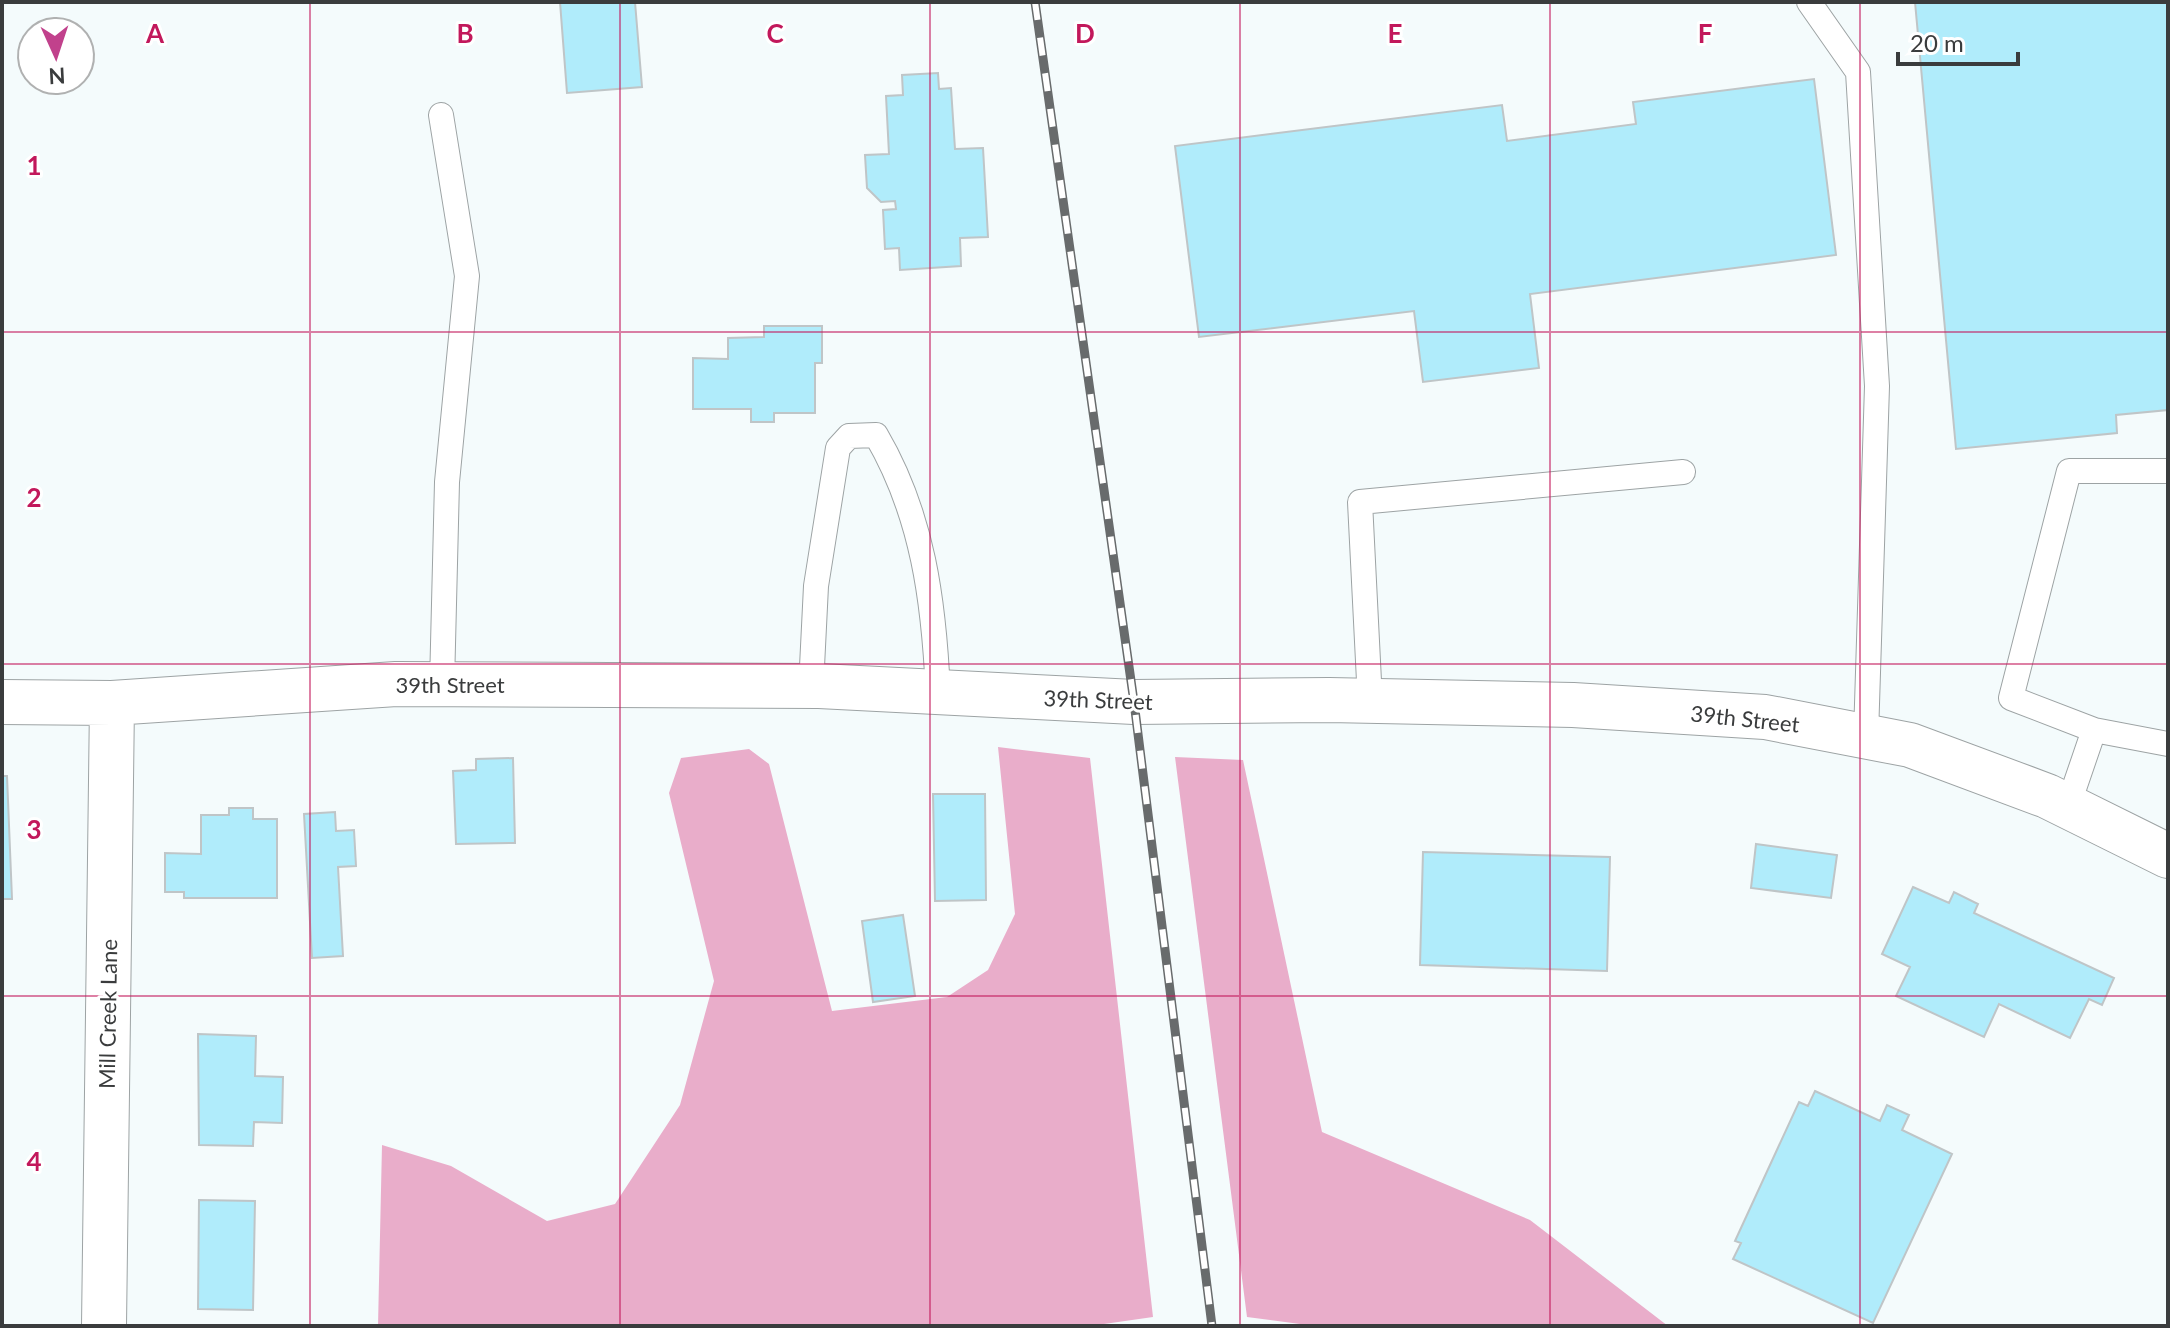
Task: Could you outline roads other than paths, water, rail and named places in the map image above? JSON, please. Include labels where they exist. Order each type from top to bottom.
[{"type":"street","name":"39th Street","points":[[2,702],[112,703],[442,685],[811,687],[1134,702],[1370,701],[1573,705],[1765,717],[1910,745],[2068,806],[2168,856]]},
{"type":"street","name":"Mill Creek Lane","points":[[104,1326],[112,703]]},
{"type":"lane","points":[[1809,2],[1858,72],[1877,386],[1866,736]]},
{"type":"lane","points":[[441,115],[467,276],[447,482],[442,685]]},
{"type":"lane","points":[[811,687],[816,586],[838,448],[849,436],[876,435],[899,474],[920,545],[934,608],[938,693]]},
{"type":"lane","points":[[2168,471],[2069,471],[2011,698],[2094,730],[2168,744]]},
{"type":"lane","points":[[1370,701],[1360,502],[1683,472]]},
{"type":"lane","points":[[2068,806],[2094,730]]},
{"type":"railway","points":[[1035,2],[1134,702],[1212,1326]]}]
